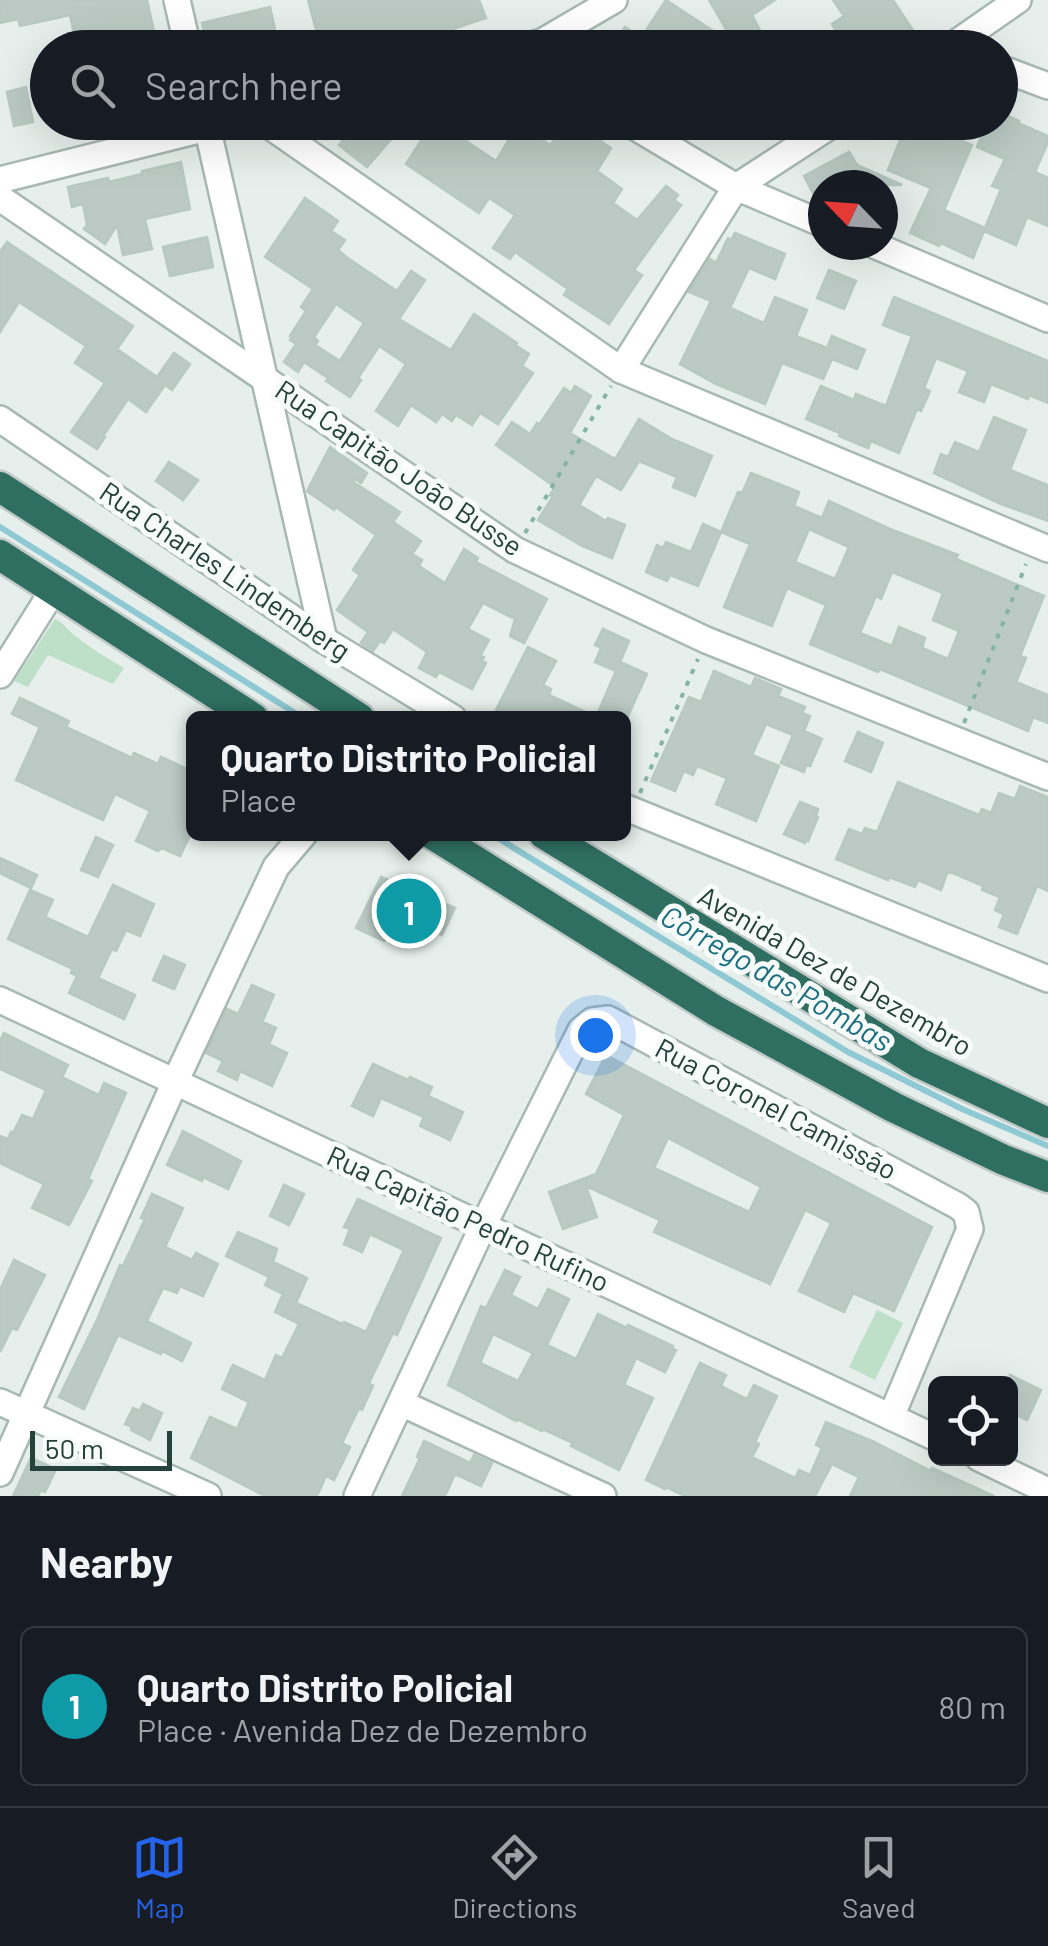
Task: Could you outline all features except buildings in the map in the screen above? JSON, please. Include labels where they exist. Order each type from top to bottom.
[{"type":"highway","points":[[0,487],[348,711]]},
{"type":"highway","points":[[0,555],[240,711]]},
{"type":"highway","points":[[443,841],[716,1011],[893,1107],[1048,1177]]},
{"type":"highway","name":"Avenida Dez de Dezembro","points":[[555,841],[919,1063],[1048,1123]]},
{"type":"street","points":[[177,0],[184,30]]},
{"type":"street","points":[[563,30],[614,0]]},
{"type":"street","points":[[975,30],[1018,0]]},
{"type":"street","points":[[1018,75],[1048,86]]},
{"type":"street","points":[[0,180],[156,140]]},
{"type":"street","points":[[218,140],[262,376],[324,640]]},
{"type":"street","points":[[290,140],[620,370],[1041,546]]},
{"type":"street","points":[[658,140],[736,187],[808,218]]},
{"type":"street","points":[[620,370],[736,187],[808,140]]},
{"type":"street","name":"Rua Capitão João Busse","points":[[0,198],[515,550],[706,640],[1048,777]]},
{"type":"street","points":[[898,255],[1048,319]]},
{"type":"street","name":"Rua Charles Lindemberg","points":[[0,419],[324,640],[441,711]]},
{"type":"street","points":[[0,675],[54,589]]},
{"type":"street","points":[[631,810],[1048,978]]},
{"type":"street","points":[[0,1473],[276,868],[282,841]]},
{"type":"street","points":[[276,868],[298,841]]},
{"type":"street","name":"Rua Capitão Pedro Rufino","points":[[0,1000],[928,1434]]},
{"type":"street","name":"Rua Coronel Camissão","points":[[357,1496],[483,1226],[581,1030],[592,1020],[608,1020],[966,1212],[970,1229],[891,1418]]},
{"type":"street","points":[[0,1402],[208,1496]]},
{"type":"street","points":[[400,1403],[603,1496]]},
{"type":"street","points":[[995,1466],[1048,1491]]},
{"type":"path","points":[[515,550],[620,370]]},
{"type":"path","points":[[957,741],[1041,546]]},
{"type":"path","points":[[631,802],[706,640]]},
{"type":"green space","points":[[55,619],[124,668],[113,684],[48,655],[28,687],[14,681]]},
{"type":"green space","points":[[877,1310],[903,1323],[875,1380],[849,1367]]},
{"type":"waterway","name":"Córrego das Pombas","points":[[0,527],[292,711]]},
{"type":"waterway","name":"Córrego das Pombas","points":[[502,841],[848,1052],[962,1109],[1048,1146]]},
{"type":"place","name":"Quarto Distrito Policial","points":[[409,911]]}]
